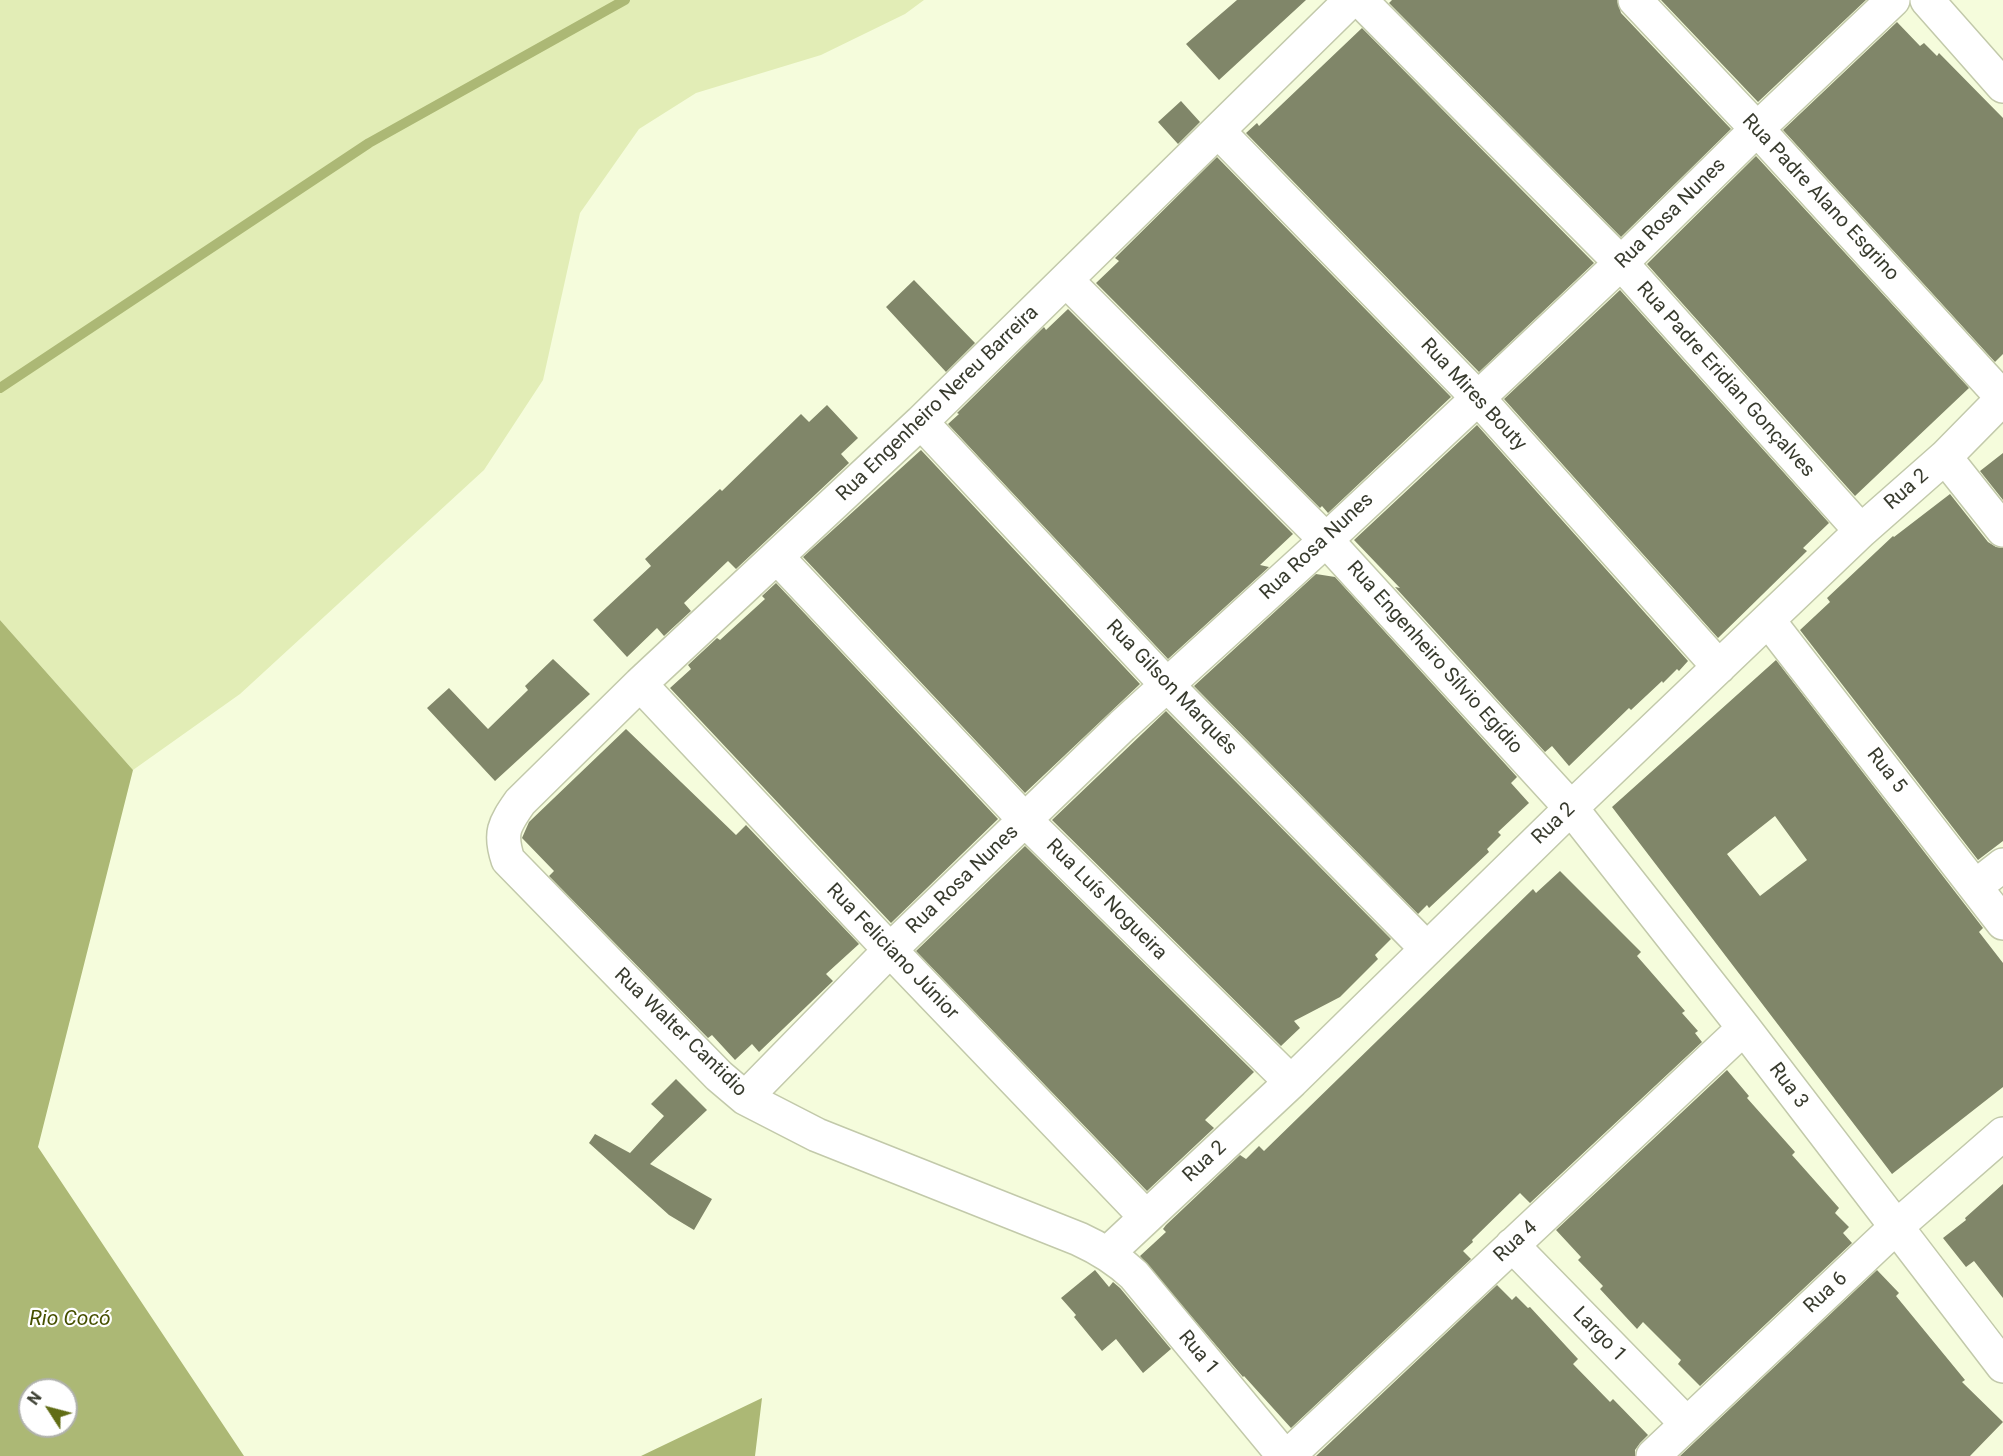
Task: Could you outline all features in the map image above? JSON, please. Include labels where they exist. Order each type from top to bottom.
[{"type":"street","name":"Rua Engenheiro Nereu Barreira","points":[[520,802],[640,684],[921,422],[1351,0]]},
{"type":"street","name":"Rua Padre Eridian Gonçalves","points":[[1360,0],[1621,263],[1861,531]]},
{"type":"street","name":"Rua Padre Alano Esgrino","points":[[1635,0],[1757,129],[2003,398]]},
{"type":"street","name":"Rua Rosa Nunes","points":[[745,1098],[890,950],[1166,684],[1326,540],[1478,398],[1893,0]]},
{"type":"street","points":[[1927,0],[2003,86]]},
{"type":"street","name":"Rua Mires Bouty","points":[[1218,131],[1478,398],[1719,667]]},
{"type":"street","name":"Rua Engenheiro Sílvio Egídio","points":[[1067,281],[1326,540],[1570,808]]},
{"type":"street","name":"Rua 2","points":[[1108,1253],[1291,1082],[1570,808],[1861,531],[1945,457],[2003,398]]},
{"type":"street","name":"Rua Gilson Marquês","points":[[921,422],[1166,684],[1427,949]]},
{"type":"street","points":[[1945,457],[2003,531]]},
{"type":"street","name":"Rua Luís Nogueira","points":[[777,557],[1025,820],[1291,1082]]},
{"type":"street","name":"Rua 5","points":[[1768,620],[2002,919]]},
{"type":"street","name":"Rua Feliciano Júnior","points":[[640,684],[890,950],[1146,1217]]},
{"type":"street","name":"Rua Walter Cantidio","points":[[520,802],[506,823],[502,843],[508,860],[719,1076],[745,1098],[818,1135],[1108,1253]]},
{"type":"street","name":"Rua 3","points":[[1570,808],[1744,1028],[2003,1366]]},
{"type":"street","points":[[1976,886],[2003,865]]},
{"type":"street","name":"Rua 4","points":[[1286,1456],[1744,1028]]},
{"type":"street","name":"Rua 6","points":[[1653,1456],[1895,1228],[2003,1134]]},
{"type":"street","name":"Largo 1","points":[[1512,1245],[1687,1424]]},
{"type":"street","name":"Rua 1","points":[[1108,1253],[1134,1275],[1286,1456]]},
{"type":"shaded area","points":[[0,0],[924,0],[905,14],[821,55],[696,93],[639,129],[580,213],[543,380],[484,470],[240,694],[133,770],[0,620]]},
{"type":"water","name":"Rio Cocó","points":[[0,620],[133,770],[38,1147],[244,1456],[0,1456]]},
{"type":"water","points":[[762,1398],[755,1456],[641,1456]]},
{"type":"building","points":[[1237,0],[1306,0],[1219,80],[1186,44]]},
{"type":"building","points":[[1392,0],[1617,0],[1621,13],[1731,129],[1621,237],[1389,3]]},
{"type":"building","points":[[1661,0],[1866,0],[1758,102]]},
{"type":"building","points":[[1897,22],[1920,46],[1924,43],[1937,56],[1939,53],[2003,118],[2003,354],[1995,362],[1783,130]]},
{"type":"building","points":[[1362,28],[1594,263],[1479,372],[1246,133],[1257,123],[1259,126]]},
{"type":"building","points":[[1181,101],[1200,122],[1178,144],[1158,122]]},
{"type":"building","points":[[1756,156],[1969,388],[1855,496],[1647,264]]},
{"type":"building","points":[[1217,157],[1451,397],[1328,513],[1322,506],[1320,508],[1096,283],[1119,261],[1115,258]]},
{"type":"building","points":[[914,280],[975,343],[946,372],[886,307]]},
{"type":"building","points":[[1620,290],[1829,523],[1803,548],[1807,551],[1718,638],[1504,399]]},
{"type":"building","points":[[1068,309],[1293,534],[1260,565],[1269,567],[1168,659],[948,424],[1044,327],[1046,330]]},
{"type":"building","points":[[827,405],[858,438],[841,454],[849,463],[736,569],[728,561],[684,603],[691,611],[664,636],[657,628],[627,657],[593,620],[651,566],[645,559],[720,489],[722,491],[801,414],[809,422]]},
{"type":"building","points":[[1477,425],[1688,661],[1631,710],[1629,708],[1569,766],[1552,746],[1545,752],[1395,587],[1400,588],[1354,540]]},
{"type":"building","points":[[921,450],[1140,684],[1025,793],[803,557]]},
{"type":"building","points":[[2003,453],[2003,500],[1980,471]]},
{"type":"building","points":[[1950,494],[1988,542],[2003,548],[2003,841],[1978,860],[1800,630],[1830,602],[1827,598],[1893,536]]},
{"type":"building","points":[[1316,574],[1335,577],[1517,777],[1511,783],[1529,803],[1498,832],[1501,835],[1487,849],[1489,852],[1429,908],[1427,905],[1418,914],[1194,686]]},
{"type":"building","points":[[776,583],[998,819],[891,923],[670,688],[691,669],[688,665],[717,638],[720,640],[765,599],[762,596]]},
{"type":"building","points":[[553,659],[590,694],[495,781],[427,708],[449,688],[488,729],[528,690],[525,686]]},
{"type":"building","points":[[1776,660],[1983,928],[1979,932],[2003,963],[2003,1087],[1892,1174],[1612,807]],"holes":[[[1775,816],[1807,860],[1760,896],[1727,854]]]},
{"type":"building","points":[[1166,711],[1391,939],[1375,955],[1378,959],[1340,997],[1294,1021],[1300,1028],[1281,1046],[1052,820]]},
{"type":"building","points":[[626,729],[736,835],[746,825],[859,944],[826,974],[833,981],[759,1052],[752,1044],[735,1060],[712,1035],[708,1038],[549,876],[554,871],[522,838],[529,822]]},
{"type":"building","points":[[1025,846],[1254,1072],[1205,1120],[1214,1128],[1147,1191],[916,951]]},
{"type":"building","points":[[1560,871],[1641,952],[1637,956],[1685,1011],[1682,1013],[1698,1031],[1695,1033],[1702,1042],[1530,1203],[1520,1193],[1463,1251],[1471,1259],[1291,1428],[1243,1377],[1140,1256],[1166,1232],[1163,1229],[1166,1225],[1240,1155],[1246,1159],[1259,1146],[1264,1151],[1533,889],[1536,893]]},
{"type":"building","points":[[1727,1070],[1749,1096],[1747,1098],[1795,1152],[1792,1155],[1839,1208],[1835,1213],[1849,1227],[1843,1233],[1852,1243],[1700,1386],[1678,1364],[1681,1360],[1643,1322],[1637,1329],[1600,1289],[1603,1286],[1578,1260],[1581,1257],[1556,1230]]},
{"type":"building","points":[[676,1079],[707,1110],[650,1164],[712,1199],[694,1230],[669,1215],[589,1143],[595,1134],[630,1153],[664,1116],[651,1104]]},
{"type":"building","points":[[2003,1184],[2003,1298],[1974,1261],[1966,1267],[1943,1238],[1966,1220],[1965,1218]]},
{"type":"building","points":[[1095,1270],[1109,1287],[1113,1282],[1120,1288],[1171,1349],[1143,1373],[1116,1339],[1102,1351],[1061,1298]]},
{"type":"building","points":[[1877,1270],[1899,1293],[1896,1296],[1965,1380],[1962,1382],[2003,1422],[1970,1456],[1680,1456]]},
{"type":"building","points":[[1497,1285],[1512,1300],[1516,1296],[1528,1308],[1530,1307],[1578,1359],[1573,1364],[1610,1402],[1613,1399],[1648,1435],[1635,1450],[1635,1456],[1316,1456]]},
{"type":"waterway","points":[[0,388],[369,143],[625,0]]}]
